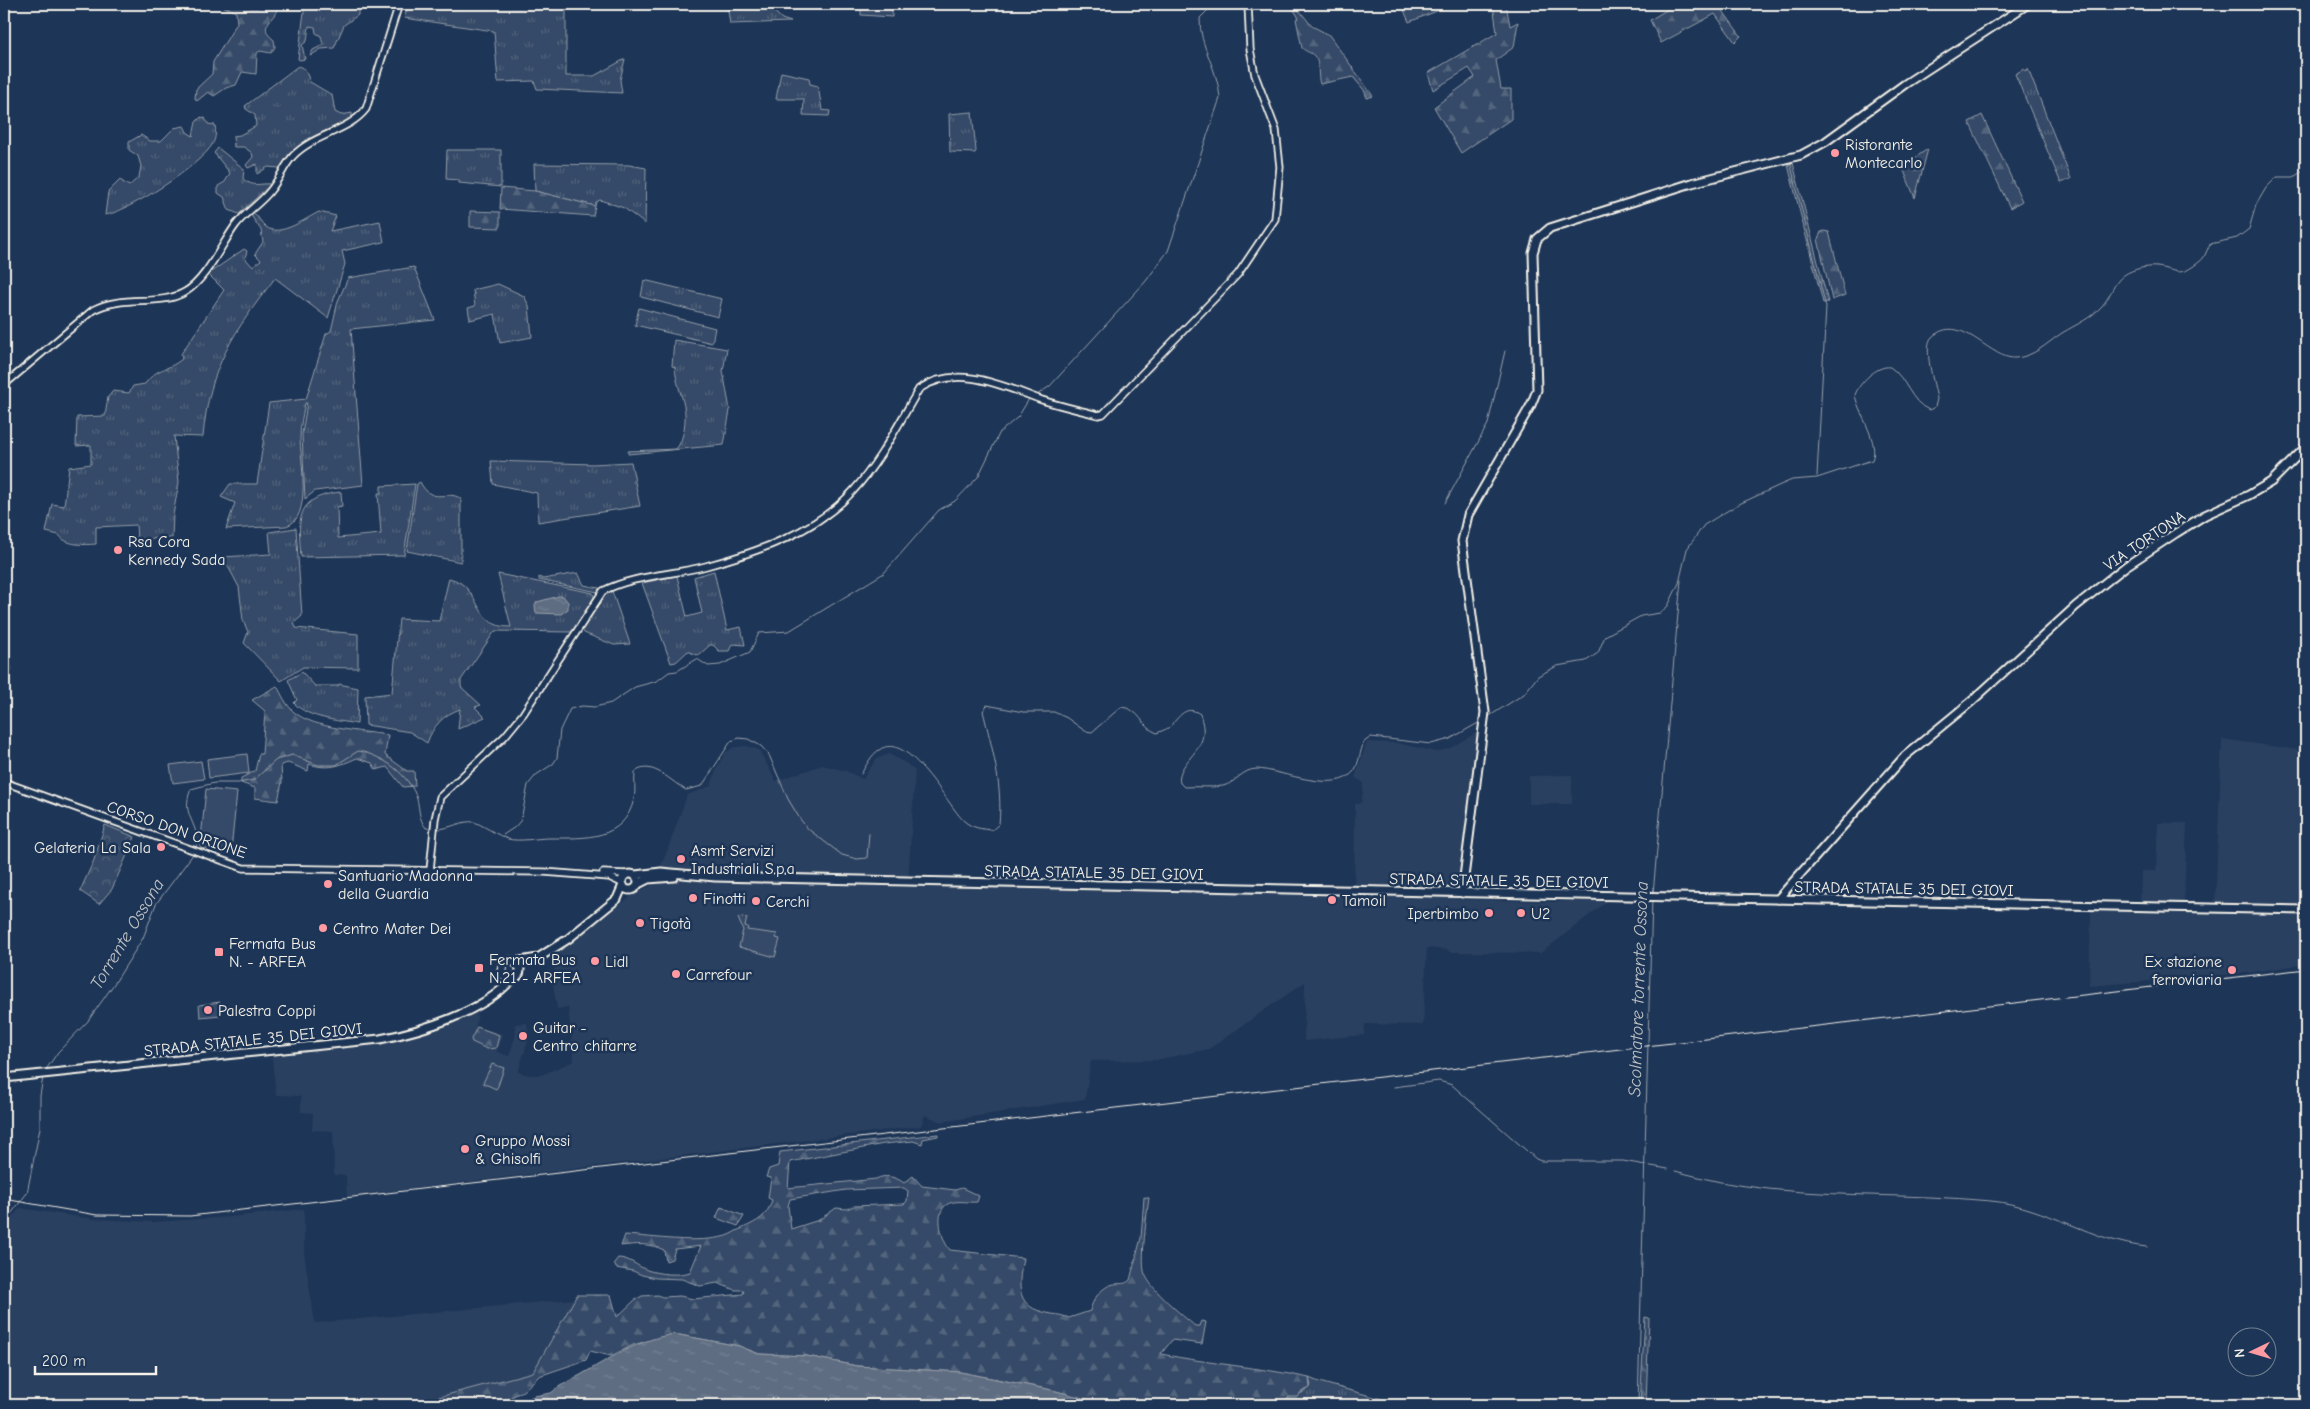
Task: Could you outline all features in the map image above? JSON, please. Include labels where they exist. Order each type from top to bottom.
[{"type":"main road","points":[[1462,893],[1485,724],[1485,712],[1462,542],[1468,515],[1531,405],[1536,390],[1534,245],[1542,233],[1550,228],[1649,196],[1801,155],[1825,142],[1905,84],[2028,4]]},
{"type":"main road","name":"VIA TORTONA","points":[[1778,899],[1905,756],[2006,670],[2076,606],[2126,566],[2205,515],[2249,495],[2271,482],[2306,447]]},
{"type":"main road","points":[[648,879],[655,872]]},
{"type":"main road","name":"STRADA STATALE 35 DEI GIOVI","points":[[626,874],[655,872],[692,876],[2306,910]]},
{"type":"main road","points":[[602,913],[619,897],[626,874]]},
{"type":"main road","points":[[635,874],[638,884]]},
{"type":"main road","name":"STRADA STATALE 35 DEI GIOVI","points":[[632,890],[638,884],[648,879],[692,876]]},
{"type":"main road","points":[[530,960],[519,970],[518,975],[508,978],[503,966],[508,962],[530,960],[549,952],[618,903],[632,890],[622,884]]},
{"type":"main road","points":[[514,962],[519,970]]},
{"type":"main road","name":"STRADA STATALE 35 DEI GIOVI","points":[[4,1078],[380,1039],[436,1024],[464,1012],[496,992],[508,978]]},
{"type":"street","points":[[4,385],[84,316],[103,304],[123,300],[170,297],[180,295],[192,288],[244,215],[272,189],[292,157],[308,143],[355,120],[366,109],[399,4]]},
{"type":"street","points":[[430,870],[437,803],[443,793],[504,736],[523,714],[603,591],[619,584],[727,560],[764,548],[809,526],[852,492],[872,467],[918,389],[930,382],[945,377],[1006,385],[1040,399],[1098,415],[1103,414],[1238,274],[1275,219],[1280,167],[1276,130],[1255,75],[1250,49],[1248,4]]},
{"type":"street","points":[[4,685],[5,658]]},
{"type":"street","name":"CORSO DON ORIONE","points":[[4,782],[243,868],[626,874]]},
{"type":"street","name":"CORSO DON ORIONE","points":[[586,874],[613,878],[622,884]]},
{"type":"shaded area","points":[[1481,730],[1458,899],[1553,902],[1610,899],[1541,953],[1449,952],[1448,950],[1427,948],[1423,1025],[1365,1024],[1364,1035],[1304,1041],[1305,982],[1209,1049],[1156,1060],[1091,1061],[1085,1099],[941,1122],[925,1115],[921,1126],[347,1197],[346,1175],[334,1175],[333,1131],[312,1130],[313,1113],[301,1112],[301,1096],[276,1095],[271,1051],[406,1034],[479,1003],[476,1026],[502,1034],[497,1052],[509,1056],[516,1034],[515,1024],[527,1023],[529,1038],[518,1072],[528,1075],[541,1075],[574,1061],[568,1007],[557,1009],[553,984],[556,952],[637,892],[652,885],[666,854],[687,795],[711,786],[717,768],[725,753],[734,747],[747,746],[759,750],[776,781],[822,765],[846,771],[863,779],[876,759],[889,754],[907,764],[915,771],[908,884],[1354,893],[1355,804],[1361,803],[1363,792],[1363,782],[1355,778],[1367,742],[1397,743],[1437,752],[1450,748]]},
{"type":"shaded area","points":[[2222,739],[2306,751],[2306,964],[2246,973],[2089,986],[2091,909],[2140,908],[2141,871],[2156,871],[2158,823],[2187,823],[2184,904],[2215,904]]},
{"type":"shaded area","points":[[1572,775],[1572,804],[1529,804],[1529,776]]},
{"type":"shaded area","points":[[20,1208],[93,1219],[154,1222],[230,1217],[304,1209],[304,1252],[315,1323],[575,1299],[533,1372],[409,1405],[4,1405],[4,1227]]},
{"type":"green space","points":[[218,4],[283,4],[279,6],[267,27],[269,35],[274,40],[275,47],[271,53],[260,51],[257,53],[256,74],[242,72],[236,85],[226,88],[214,96],[208,92],[197,101],[195,98],[196,89],[212,74],[213,62],[237,23],[236,12]]},
{"type":"green space","points":[[305,4],[360,4],[358,15],[344,25],[334,48],[321,49],[310,56],[313,50],[323,45],[321,36],[316,33],[315,27],[309,26],[307,41],[302,45],[305,59],[300,60],[298,59]]},
{"type":"green space","points":[[409,4],[566,4],[566,76],[594,76],[625,59],[620,80],[622,93],[537,89],[534,81],[498,82],[494,31],[404,18]]},
{"type":"green space","points":[[727,4],[766,4],[782,19],[791,22],[730,24]]},
{"type":"green space","points":[[861,4],[892,4],[892,17],[861,15]]},
{"type":"green space","points":[[1290,4],[1294,4],[1312,26],[1329,35],[1373,96],[1367,98],[1364,90],[1353,77],[1320,84],[1317,60],[1313,54],[1302,48],[1296,19],[1299,18]]},
{"type":"green space","points":[[1416,4],[1439,4],[1437,11],[1409,22],[1404,10]]},
{"type":"green space","points":[[1493,4],[1506,4],[1510,26],[1518,22],[1514,47],[1496,60],[1501,89],[1511,89],[1511,119],[1461,153],[1434,107],[1475,77],[1469,68],[1433,90],[1428,73],[1497,33]]},
{"type":"green space","points":[[1676,4],[1718,4],[1741,36],[1735,42],[1715,14],[1661,43],[1650,20]]},
{"type":"green space","points":[[298,66],[305,69],[310,82],[332,95],[335,112],[341,115],[352,113],[352,117],[306,140],[279,168],[268,167],[257,174],[257,164],[248,168],[246,165],[253,157],[252,153],[244,147],[234,147],[233,136],[240,135],[256,126],[255,115],[246,109],[245,106]]},
{"type":"green space","points":[[2024,69],[2025,71],[2028,69],[2071,179],[2061,183],[2015,74]]},
{"type":"green space","points":[[781,72],[809,78],[810,84],[818,86],[822,110],[830,111],[829,116],[803,115],[804,99],[776,99]]},
{"type":"green space","points":[[972,112],[975,153],[950,152],[949,114]]},
{"type":"green space","points":[[1982,115],[2022,201],[2010,208],[1969,122]]},
{"type":"green space","points":[[201,117],[205,118],[208,124],[215,125],[216,134],[214,141],[206,152],[195,163],[164,186],[116,212],[105,215],[108,192],[120,180],[129,186],[139,177],[141,166],[138,156],[129,150],[129,142],[141,135],[150,141],[161,141],[174,128],[184,126],[187,132],[193,136],[196,122]]},
{"type":"green space","points":[[218,148],[244,169],[243,179],[247,182],[271,184],[239,214],[229,210],[224,197],[218,193],[218,186],[225,182],[230,173],[214,153]]},
{"type":"green space","points":[[1928,149],[1915,198],[1902,166]]},
{"type":"green space","points":[[447,150],[501,150],[501,187],[459,183],[459,180],[446,179]]},
{"type":"green space","points":[[1793,163],[1828,302],[1823,303],[1788,165]]},
{"type":"green space","points":[[534,164],[629,165],[646,168],[645,224],[624,208],[600,200],[596,202],[595,206],[535,191]]},
{"type":"green space","points":[[501,188],[535,191],[595,206],[593,216],[500,209]]},
{"type":"green space","points":[[470,211],[500,212],[500,228],[470,227]]},
{"type":"green space","points":[[253,212],[266,227],[272,230],[285,229],[319,212],[336,216],[330,231],[380,221],[384,242],[342,251],[345,264],[328,318],[275,278],[247,316],[226,351],[218,370],[206,412],[203,437],[174,436],[179,482],[173,515],[172,538],[137,539],[136,525],[96,527],[96,544],[71,543],[62,539],[59,535],[46,532],[52,504],[64,506],[69,467],[91,464],[91,445],[76,446],[77,417],[105,416],[108,397],[113,391],[129,393],[133,386],[145,384],[154,374],[182,359],[181,354],[224,290],[208,274],[244,249],[247,251],[245,258],[252,266],[261,260],[255,254],[263,242],[261,230],[250,214]]},
{"type":"green space","points":[[1821,232],[1829,232],[1845,295],[1832,300],[1818,239]]},
{"type":"green space","points":[[414,267],[435,320],[351,329],[363,485],[315,491],[305,499],[302,434],[307,403],[305,403],[300,437],[303,487],[300,512],[294,521],[286,526],[226,529],[235,503],[221,497],[230,484],[257,484],[269,403],[306,399],[326,334],[331,331],[338,301],[348,278]]},
{"type":"green space","points":[[644,280],[722,299],[718,317],[641,297]]},
{"type":"green space","points":[[498,284],[524,296],[529,306],[532,337],[500,343],[495,314],[470,320],[468,308],[475,306],[473,290]]},
{"type":"green space","points":[[639,308],[715,328],[712,343],[635,325]]},
{"type":"green space","points":[[674,340],[727,349],[723,371],[730,410],[724,445],[628,454],[628,451],[676,449],[679,445],[684,429],[685,411],[675,367],[672,366]]},
{"type":"green space","points":[[491,461],[593,464],[631,462],[640,506],[538,522],[537,493],[493,484]]},
{"type":"green space","points":[[420,482],[430,494],[451,495],[461,499],[461,562],[407,551],[417,484]]},
{"type":"green space","points":[[415,484],[404,555],[301,557],[300,521],[307,505],[315,499],[341,492],[342,506],[337,507],[338,538],[381,534],[378,493],[381,493],[381,486]]},
{"type":"green space","points":[[296,528],[302,616],[294,623],[296,628],[358,634],[358,668],[303,667],[281,681],[244,643],[248,632],[243,620],[239,587],[223,557],[271,554],[269,532]]},
{"type":"green space","points":[[714,571],[727,630],[741,627],[745,645],[732,644],[729,651],[719,651],[713,645],[710,645],[700,654],[696,655],[688,651],[676,662],[671,663],[642,583],[677,576],[687,617],[702,613],[694,577]]},
{"type":"green space","points":[[578,573],[584,585],[599,588],[598,592],[539,580],[539,577],[543,579]]},
{"type":"green space","points":[[498,574],[593,593],[594,597],[574,632],[495,631],[461,680],[461,687],[481,705],[475,707],[485,717],[458,729],[460,709],[454,711],[439,722],[432,731],[427,743],[410,732],[366,725],[365,696],[392,693],[399,619],[439,621],[449,578],[460,582],[468,589],[483,614],[490,621],[499,626],[511,627]]},
{"type":"green space","points":[[612,591],[630,644],[614,645],[584,633],[582,629],[601,598]]},
{"type":"green space","points":[[302,672],[315,686],[338,686],[339,684],[358,688],[357,724],[315,716],[294,703],[297,700],[288,680]]},
{"type":"green space","points":[[277,686],[284,700],[294,712],[303,718],[326,726],[388,735],[385,755],[407,771],[414,771],[415,786],[403,787],[387,767],[376,770],[372,763],[357,758],[333,766],[322,767],[309,764],[308,771],[288,763],[281,765],[282,782],[278,801],[255,798],[255,788],[241,783],[241,778],[255,771],[259,754],[262,754],[265,711],[252,700]]},
{"type":"green space","points":[[247,754],[249,773],[209,778],[207,759]]},
{"type":"green space","points":[[201,761],[204,779],[173,783],[170,765]]},
{"type":"green space","points":[[206,789],[237,792],[231,850],[200,848]]},
{"type":"green space","points":[[105,825],[135,837],[112,889],[99,904],[80,891],[94,860]]},
{"type":"green space","points":[[738,918],[747,918],[745,926],[748,927],[747,930],[777,934],[776,938],[780,939],[775,957],[739,947],[743,930]]},
{"type":"green space","name":"Palestra Coppi","points":[[220,1002],[221,1015],[200,1017],[199,1005]]},
{"type":"green space","points":[[477,1027],[499,1035],[496,1048],[487,1049],[472,1042],[471,1039]]},
{"type":"green space","points":[[492,1064],[504,1068],[496,1089],[483,1083]]},
{"type":"green space","points":[[938,1134],[938,1136],[923,1139],[922,1144],[913,1141],[884,1144],[790,1162],[788,1188],[876,1179],[887,1176],[904,1183],[913,1176],[922,1186],[955,1190],[962,1188],[979,1196],[977,1202],[953,1202],[942,1209],[940,1221],[942,1234],[950,1250],[1023,1258],[1020,1283],[1023,1298],[1027,1304],[1043,1312],[1069,1318],[1090,1311],[1095,1298],[1105,1288],[1130,1280],[1141,1238],[1144,1197],[1149,1198],[1144,1249],[1145,1274],[1160,1295],[1195,1326],[1199,1326],[1201,1321],[1206,1322],[1202,1344],[1172,1340],[1161,1354],[1309,1378],[1310,1388],[1301,1392],[1297,1397],[1288,1397],[1282,1405],[1109,1405],[1052,1390],[960,1372],[857,1366],[807,1356],[759,1354],[739,1346],[674,1334],[633,1345],[611,1356],[590,1351],[586,1360],[539,1376],[523,1391],[496,1405],[409,1405],[533,1372],[577,1295],[611,1295],[617,1317],[642,1296],[680,1296],[693,1299],[743,1294],[744,1290],[735,1290],[717,1283],[700,1286],[682,1279],[656,1278],[642,1275],[633,1271],[616,1268],[614,1263],[618,1258],[622,1258],[657,1273],[674,1274],[690,1272],[701,1246],[675,1249],[672,1259],[666,1261],[664,1250],[653,1246],[621,1246],[625,1235],[702,1240],[726,1236],[753,1223],[765,1214],[770,1206],[772,1200],[768,1198],[771,1178],[766,1177],[769,1169],[778,1166],[780,1152]],"holes":[[[904,1188],[908,1191],[907,1201],[904,1204],[854,1206],[847,1209],[836,1208],[819,1220],[791,1229],[788,1206],[790,1199],[846,1190]]]},
{"type":"green space","points":[[721,1207],[744,1216],[738,1226],[716,1218]]},
{"type":"green space","points":[[1645,1317],[1649,1318],[1646,1405],[1640,1405]]},
{"type":"green space","points":[[1309,1378],[1404,1405],[1282,1405],[1288,1397],[1300,1394],[1311,1386]]},
{"type":"water","points":[[563,596],[568,602],[568,609],[561,614],[536,613],[535,605],[537,602]]},
{"type":"water","points":[[674,1334],[739,1346],[759,1354],[807,1356],[857,1366],[960,1372],[1052,1390],[1109,1405],[515,1405],[534,1396],[551,1393],[615,1355],[643,1342]]},
{"type":"waterway","points":[[1037,395],[1050,386],[1146,281],[1168,251],[1220,98],[1219,87],[1200,29],[1200,18],[1214,4]]},
{"type":"waterway","points":[[1790,162],[1826,307],[1817,476]]},
{"type":"waterway","name":"Torrente Ossona","points":[[1488,717],[1524,694],[1538,676],[1557,666],[1586,661],[1598,653],[1605,636],[1641,616],[1660,613],[1668,606],[1679,583],[1687,549],[1704,525],[1737,505],[1792,480],[1817,478],[1872,460],[1874,453],[1871,437],[1855,395],[1864,380],[1874,372],[1890,367],[1901,377],[1917,401],[1929,410],[1935,407],[1937,399],[1928,349],[1932,337],[1943,330],[1954,329],[1964,332],[2005,356],[2015,358],[2028,355],[2093,314],[2102,306],[2117,282],[2124,275],[2140,268],[2153,267],[2176,272],[2184,271],[2204,257],[2210,244],[2237,238],[2249,229],[2256,205],[2266,188],[2277,177],[2294,177],[2306,168]]},
{"type":"waterway","points":[[1445,503],[1488,424],[1505,351]]},
{"type":"waterway","points":[[503,835],[515,827],[521,820],[528,785],[536,775],[553,764],[557,758],[560,730],[570,709],[582,706],[595,707],[611,703],[635,687],[657,681],[669,672],[677,671],[697,659],[708,666],[720,665],[750,652],[759,633],[789,631],[884,573],[939,510],[955,501],[978,477],[1000,432],[1018,417],[1029,399]]},
{"type":"waterway","name":"Scolmatore torrente Ossona","points":[[1653,894],[1681,580]]},
{"type":"waterway","name":"Torrente Ossona","points":[[861,774],[871,758],[879,750],[890,746],[902,750],[926,772],[964,821],[974,827],[992,830],[999,824],[1000,809],[996,767],[983,711],[987,705],[1023,712],[1054,712],[1067,718],[1085,731],[1092,732],[1121,707],[1133,711],[1148,727],[1157,733],[1168,728],[1185,711],[1194,711],[1200,714],[1203,724],[1203,735],[1201,742],[1181,772],[1180,783],[1184,787],[1223,786],[1247,771],[1257,769],[1308,779],[1335,781],[1346,778],[1354,771],[1364,742],[1371,737],[1431,744],[1450,739],[1480,722]]},
{"type":"waterway","name":"Torrente Ossona","points":[[437,829],[465,822],[474,822],[508,839],[518,840],[576,838],[601,834],[612,830],[622,823],[629,813],[635,796],[635,772],[648,768],[655,770],[686,790],[702,786],[731,741],[739,738],[748,739],[761,746],[769,755],[788,799],[800,819],[808,829],[842,855],[857,859],[867,858],[869,833]]},
{"type":"waterway","name":"Torrente Ossona","points":[[196,849],[196,833],[188,807],[191,789],[214,783],[238,783],[254,780],[276,760],[292,755],[318,765],[336,765],[358,751],[376,757],[402,774],[417,799],[422,821],[426,828],[431,828]]},
{"type":"waterway","name":"Torrente Ossona","points":[[45,1071],[58,1052],[88,1021],[116,981],[143,938],[156,904],[194,853]]},
{"type":"waterway","name":"Scolmatore torrente Ossona","points":[[1638,1405],[1652,898]]},
{"type":"waterway","name":"Torrente Ossona","points":[[4,1223],[27,1193],[40,1128],[40,1096],[43,1077]]},
{"type":"waterway","points":[[1394,1087],[1439,1081],[1452,1085],[1536,1159],[1541,1161],[1623,1161],[1668,1169]]},
{"type":"waterway","points":[[1675,1171],[1722,1182],[1769,1189],[1832,1194],[1928,1197],[2011,1204],[2050,1216],[2088,1232],[2127,1244],[2147,1247]]},
{"type":"railway","points":[[4,1199],[97,1215],[190,1216],[2306,969]]},
{"type":"place","name":"Ristorante Montecarlo","points":[[1835,153]]},
{"type":"place","name":"Rsa Cora Kennedy Sada","points":[[118,550]]},
{"type":"place","name":"Gelateria La Sala","points":[[161,847]]},
{"type":"place","name":"Asmt Servizi Industriali S.p.a","points":[[681,859]]},
{"type":"place","name":"Santuario Madonna della Guardia","points":[[328,884]]},
{"type":"place","name":"Finotti","points":[[693,898]]},
{"type":"place","name":"Tamoil","points":[[1332,900]]},
{"type":"place","name":"Cerchi","points":[[756,901]]},
{"type":"place","name":"Iperbimbo","points":[[1489,913]]},
{"type":"place","name":"U2","points":[[1521,913]]},
{"type":"place","name":"Tigotà","points":[[640,923]]},
{"type":"place","name":"Centro Mater Dei","points":[[323,928]]},
{"type":"place","name":"Fermata Bus N. - ARFEA","points":[[219,952]]},
{"type":"place","name":"Lidl","points":[[595,961]]},
{"type":"place","name":"Fermata Bus N.21 - ARFEA","points":[[479,968]]},
{"type":"place","name":"Ex stazione ferroviaria","points":[[2232,970]]},
{"type":"place","name":"Carrefour","points":[[676,974]]},
{"type":"place","name":"Palestra Coppi","points":[[208,1010]]},
{"type":"place","name":"Guitar - Centro chitarre","points":[[523,1036]]},
{"type":"place","name":"Gruppo Mossi & Ghisolfi","points":[[465,1149]]}]
